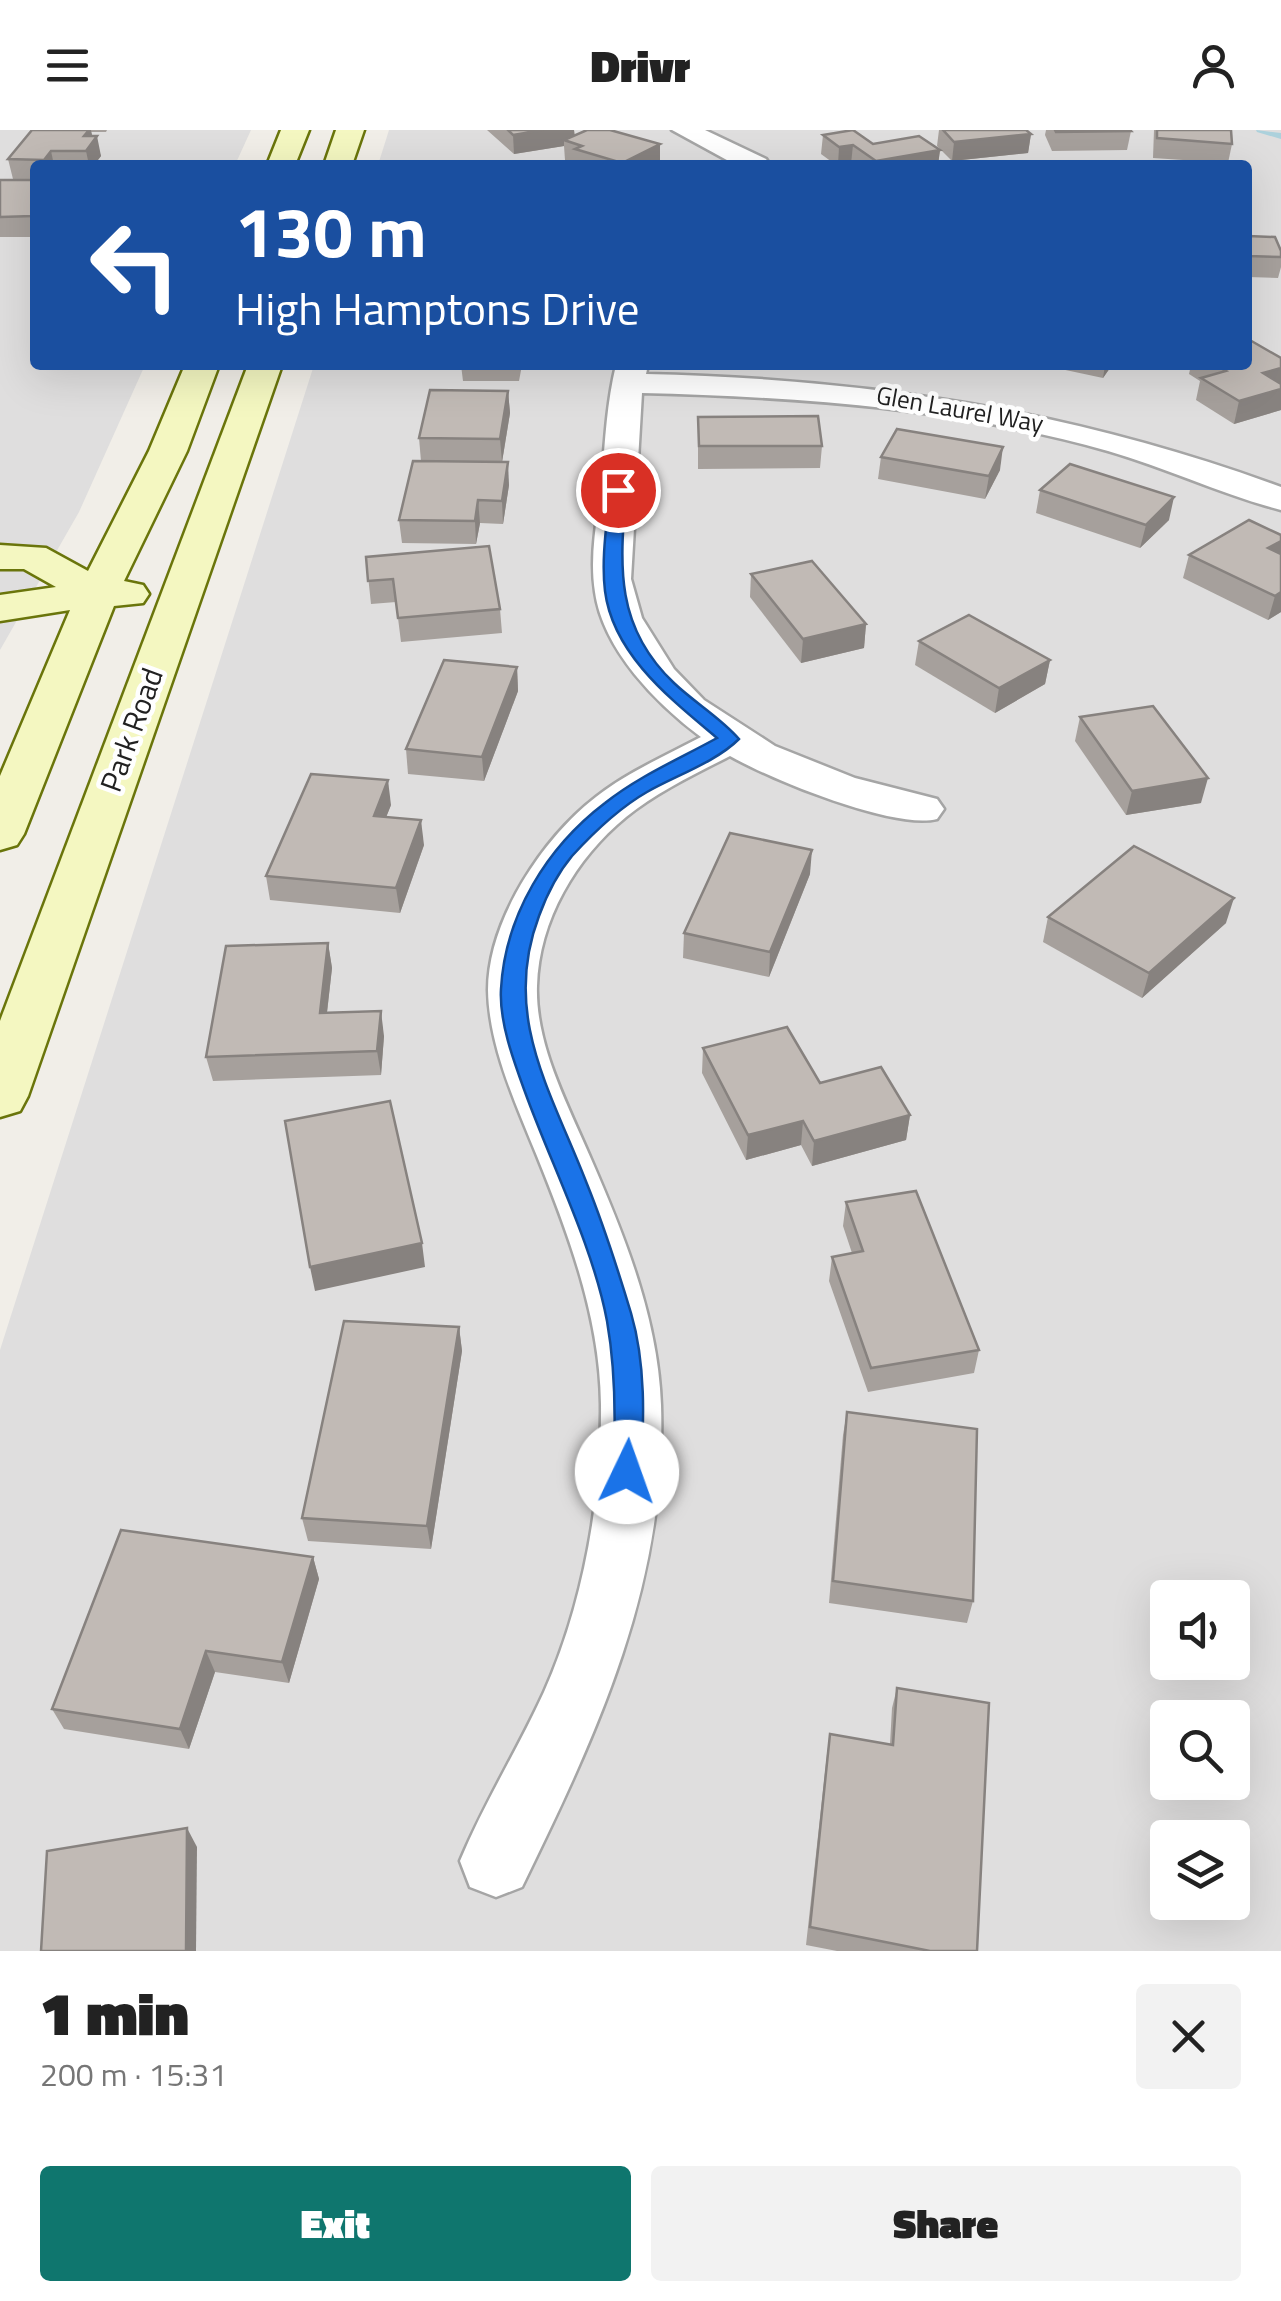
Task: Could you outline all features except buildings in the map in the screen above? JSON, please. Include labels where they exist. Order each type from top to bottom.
[{"type":"main road","points":[[283,160],[295,130]]},
{"type":"main road","points":[[340,160],[350,130]]},
{"type":"main road","points":[[0,834],[98,594],[168,451],[200,370]]},
{"type":"main road","name":"Park Road","points":[[0,1096],[263,370]]},
{"type":"main road","points":[[0,557],[32,557],[98,594]]},
{"type":"main road","points":[[0,608],[98,594],[182,595]]},
{"type":"street","points":[[685,130],[747,160]]},
{"type":"street","points":[[629,374],[612,560],[614,595],[621,617],[646,661],[689,708],[729,739],[813,781],[922,809]]},
{"type":"street","name":"Glen Laurel Way","points":[[629,374],[958,406],[1136,447],[1276,493]]},
{"type":"street","points":[[496,1861],[570,1709],[598,1630],[625,1505],[631,1406],[620,1318],[576,1186],[536,1091],[519,1036],[512,990],[523,931],[539,890],[563,854],[609,809],[635,790],[729,739]]},
{"type":"shaded area","points":[[0,130],[251,130],[237,160],[30,160],[30,370],[143,370],[79,512],[0,650]]},
{"type":"shaded area","points":[[389,130],[1281,130],[1281,1951],[0,1951],[0,1350],[312,370],[1252,370],[1252,160],[380,160]]},
{"type":"waterway","points":[[1260,130],[1281,136]]},
{"type":"route","points":[[618,490],[612,560],[614,595],[621,617],[646,661],[666,686],[729,739],[635,790],[609,809],[563,854],[539,890],[523,931],[512,990],[519,1036],[536,1091],[576,1186],[620,1318],[631,1406],[627,1472]]}]
